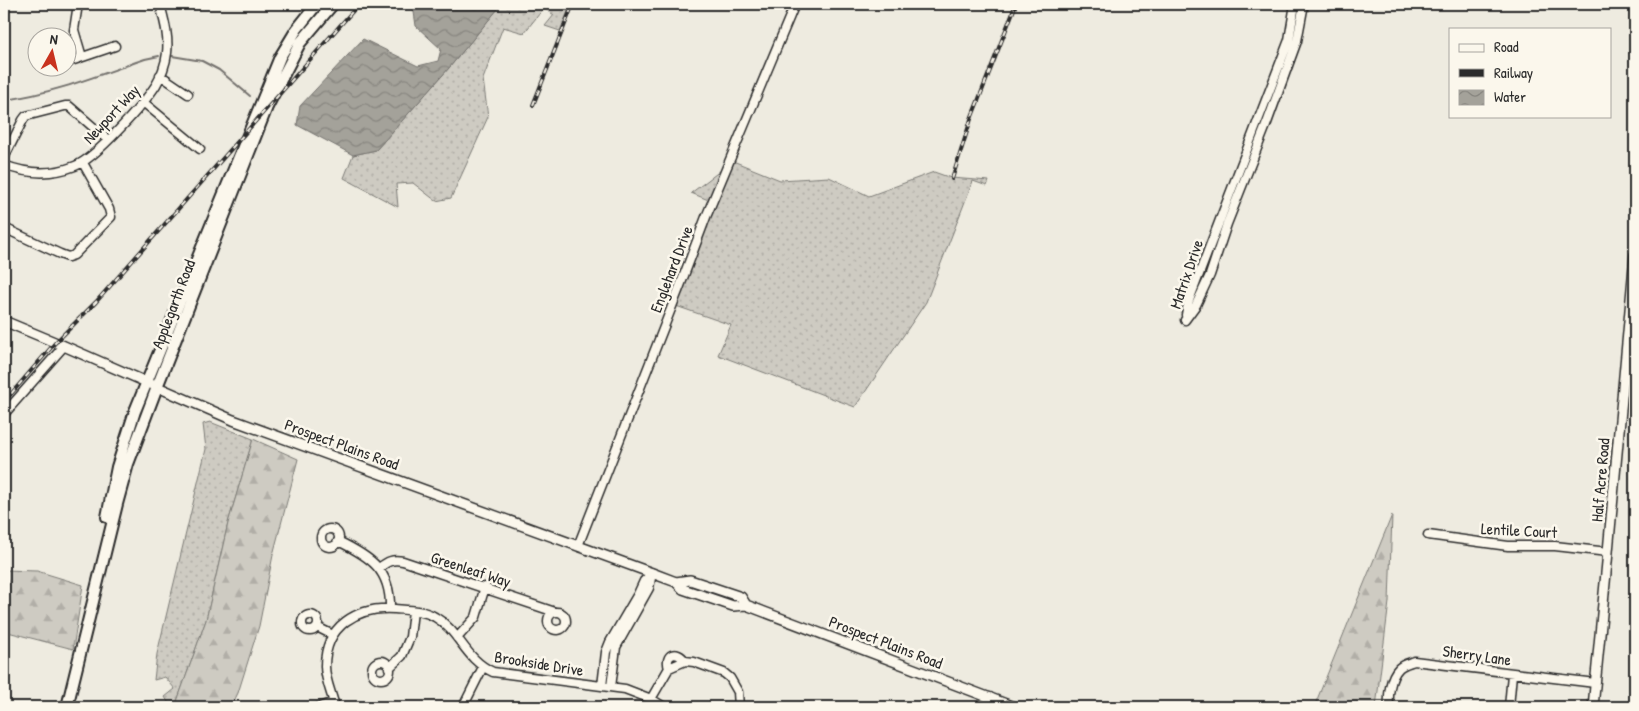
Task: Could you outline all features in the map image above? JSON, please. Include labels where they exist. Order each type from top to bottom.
[{"type":"main road","name":"Applegarth Road","points":[[85,634],[117,467],[135,411],[280,57],[317,4]]},
{"type":"main road","name":"Applegarth Road","points":[[67,707],[126,472],[156,387],[267,107],[300,43],[333,4]]},
{"type":"street","points":[[78,4],[74,30],[82,57]]},
{"type":"street","name":"Newport Way","points":[[4,165],[46,173],[68,168],[83,162],[108,140],[144,102],[157,84],[167,53],[168,38],[160,4]]},
{"type":"street","name":"Englehard Drive","points":[[578,546],[706,217],[795,4]]},
{"type":"street","name":"Matrix Drive","points":[[1295,4],[1289,40],[1188,303],[1185,320],[1196,305],[1210,274],[1227,224],[1267,123],[1297,41],[1304,4]]},
{"type":"street","points":[[78,58],[115,46]]},
{"type":"street","points":[[160,75],[188,94]]},
{"type":"street","points":[[144,102],[200,149]]},
{"type":"street","points":[[4,165],[26,116],[66,106],[108,140]]},
{"type":"street","points":[[4,228],[60,254],[68,257],[74,255],[111,216],[83,162]]},
{"type":"street","name":"Half Acre Road","points":[[1592,707],[1635,255]]},
{"type":"street","name":"Prospect Plains Road","points":[[4,321],[233,420],[676,582],[690,580],[741,598],[746,606],[1014,707]]},
{"type":"street","points":[[4,414],[64,346]]},
{"type":"street","name":"Lentile Court","points":[[1428,535],[1508,546],[1555,546],[1608,552]]},
{"type":"street","points":[[338,541],[367,557],[379,568],[390,589],[390,609]]},
{"type":"street","name":"Greenleaf Way","points":[[379,568],[394,559],[485,587],[555,612]]},
{"type":"street","points":[[606,687],[616,647],[649,588],[652,573]]},
{"type":"street","points":[[457,638],[476,617],[485,587]]},
{"type":"street","name":"Brookside Drive","points":[[334,705],[325,667],[326,656],[333,635],[340,626],[354,615],[372,609],[390,609],[427,613],[435,617],[443,622],[471,657],[483,667],[498,673],[625,689],[652,699],[664,707]]},
{"type":"street","points":[[389,668],[402,656],[410,637],[413,611]]},
{"type":"street","points":[[316,627],[333,635]]},
{"type":"street","points":[[652,699],[669,668],[685,661],[717,670],[730,678],[738,692],[739,707]]},
{"type":"street","name":"Sherry Lane","points":[[1389,707],[1389,691],[1398,669],[1414,661],[1595,683]]},
{"type":"street","points":[[463,707],[483,667]]},
{"type":"street","points":[[1510,707],[1512,674]]},
{"type":"street","points":[[986,707],[990,697]]},
{"type":"street","points":[[319,707],[334,705]]},
{"type":"green space","points":[[502,4],[571,4],[560,31],[545,26],[554,15],[544,8],[524,33],[503,27],[483,79],[488,117],[451,198],[436,201],[413,183],[396,184],[398,207],[344,178],[353,155],[376,150],[449,68]]},
{"type":"green space","points":[[733,161],[780,180],[829,177],[869,196],[934,172],[951,178],[989,181],[987,186],[973,181],[926,302],[855,407],[718,355],[731,325],[676,306],[716,203],[691,193]]},
{"type":"green space","points":[[210,422],[253,439],[228,523],[206,620],[175,707],[171,707],[165,697],[175,689],[165,677],[154,680],[157,654],[206,449],[203,424]]},
{"type":"green space","points":[[253,439],[298,459],[273,555],[259,626],[238,693],[231,707],[175,707],[206,620],[228,523]]},
{"type":"green space","points":[[1392,515],[1389,602],[1376,707],[1314,707]]},
{"type":"green space","points":[[4,570],[37,571],[83,585],[73,649],[4,631]]},
{"type":"water","points":[[414,4],[502,4],[449,68],[376,150],[353,155],[297,125],[300,106],[363,39],[418,66],[438,61],[441,49],[416,26]]},
{"type":"waterway","points":[[4,100],[58,89],[159,56]]},
{"type":"waterway","points":[[172,56],[202,61],[219,70],[250,96]]},
{"type":"railway","points":[[4,402],[55,343],[96,302],[359,4]]},
{"type":"railway","points":[[533,105],[573,4]]},
{"type":"railway","points":[[952,179],[971,119],[1016,4]]}]
